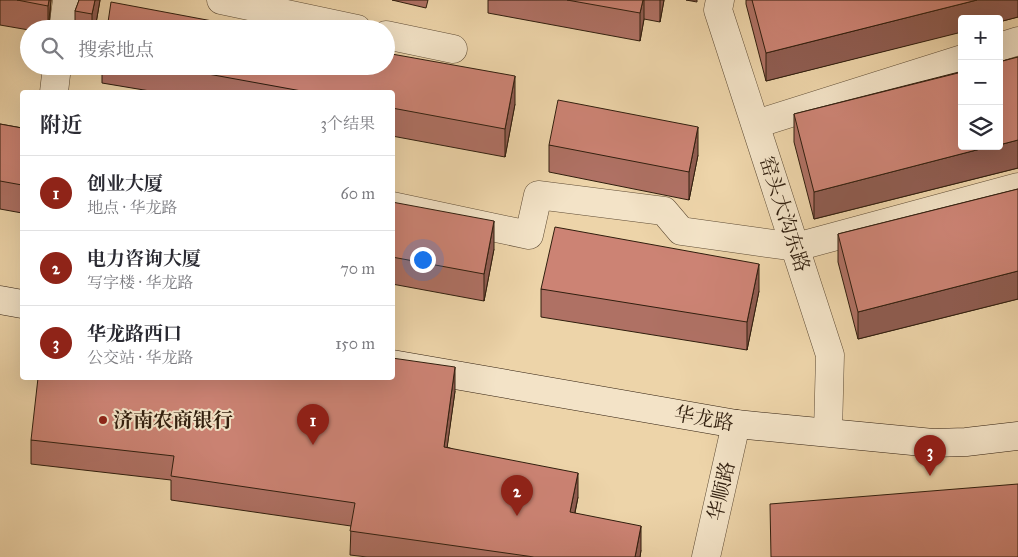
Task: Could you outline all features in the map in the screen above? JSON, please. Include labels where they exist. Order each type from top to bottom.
[{"type":"street","points":[[64,20],[66,0]]},
{"type":"street","points":[[222,0],[316,20]]},
{"type":"street","name":"窑头大沟东路","points":[[720,0],[718,10],[830,355],[828,432]]},
{"type":"street","points":[[395,37],[453,49]]},
{"type":"street","points":[[1003,46],[1018,41]]},
{"type":"street","points":[[756,124],[959,60]]},
{"type":"street","points":[[54,90],[57,75]]},
{"type":"street","points":[[395,207],[529,235],[538,196],[664,211],[681,232],[796,247],[1018,187]]},
{"type":"street","points":[[0,300],[20,304]]},
{"type":"street","name":"华龙路","points":[[395,365],[736,424],[933,443],[966,442],[1018,436]]},
{"type":"street","name":"华顺路","points":[[706,557],[736,424]]},
{"type":"building","points":[[17,0],[49,0],[48,6]]},
{"type":"building","points":[[79,0],[95,0],[92,14],[75,11]]},
{"type":"building","points":[[567,0],[643,0],[640,13]]},
{"type":"building","points":[[752,0],[977,0],[766,53]]},
{"type":"building","points":[[111,2],[207,20],[108,20]]},
{"type":"building","points":[[395,55],[515,76],[505,129],[395,109],[395,90],[296,90],[214,75],[395,75]]},
{"type":"building","points":[[1018,57],[1018,140],[1003,144],[1003,105],[1003,61]]},
{"type":"building","points":[[958,73],[958,150],[977,150],[814,192],[794,114]]},
{"type":"building","points":[[558,100],[698,127],[689,172],[549,145]]},
{"type":"building","points":[[0,124],[20,128],[20,185],[0,181]]},
{"type":"building","points":[[1018,189],[1018,271],[858,312],[838,234]]},
{"type":"building","points":[[395,203],[494,221],[484,274],[395,258]]},
{"type":"building","points":[[555,227],[759,264],[747,322],[541,289]]},
{"type":"building","points":[[395,358],[455,367],[444,447],[578,473],[570,512],[641,526],[635,557],[534,557],[350,531],[355,503],[171,476],[174,456],[31,440],[38,380],[395,380]]},
{"type":"building","points":[[1018,484],[1018,557],[771,557],[770,504]]},
{"type":"place","name":"济南农商银行","points":[[103,420]]},
{"type":"place","name":"创业大厦","points":[[313,445]]},
{"type":"place","name":"华龙路西口","points":[[930,476]]},
{"type":"place","name":"电力咨询大厦","points":[[517,516]]}]
